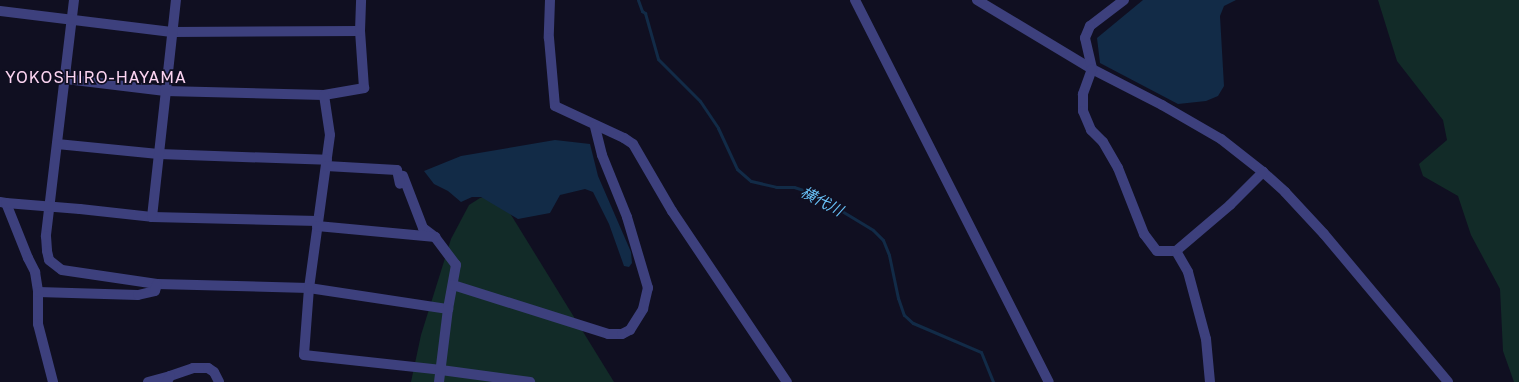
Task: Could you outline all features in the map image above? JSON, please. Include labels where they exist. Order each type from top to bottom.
[{"type":"street","points":[[74,0],[66,79],[49,206],[47,251],[54,266],[71,272],[157,284],[309,288],[448,308]]},
{"type":"street","points":[[152,217],[176,0]]},
{"type":"street","points":[[66,79],[165,91],[324,95],[364,88],[360,31],[361,0]]},
{"type":"street","points":[[550,0],[549,38],[553,102],[555,106],[595,126],[624,138],[633,144],[672,211],[787,382]]},
{"type":"street","points":[[855,0],[1049,382]]},
{"type":"street","points":[[977,0],[1092,69],[1162,105],[1221,139],[1263,172],[1285,192],[1324,234],[1446,380]]},
{"type":"street","points":[[1124,0],[1090,26],[1085,38],[1092,69],[1083,94],[1083,111],[1092,130],[1103,142],[1118,168],[1144,234],[1157,251],[1176,251],[1230,205],[1263,172]]},
{"type":"street","points":[[0,11],[172,32],[360,31]]},
{"type":"street","points":[[324,95],[330,135],[309,288],[304,355],[440,370],[530,382]]},
{"type":"street","points":[[453,285],[608,334],[622,334],[630,330],[643,309],[648,288],[627,217],[602,155],[595,126]]},
{"type":"street","points":[[57,144],[159,154],[326,163],[396,170],[402,180],[423,228],[435,237],[456,265],[448,308],[439,382]]},
{"type":"street","points":[[53,382],[38,324],[38,292],[35,272],[3,202],[152,217],[317,224],[435,237]]},
{"type":"street","points":[[1176,251],[1188,272],[1206,339],[1210,382]]},
{"type":"street","points":[[38,292],[138,295],[155,291],[157,284]]},
{"type":"street","points":[[148,382],[168,379],[193,368],[208,368],[214,372],[219,382]]},
{"type":"green space","points":[[1378,0],[1519,0],[1519,382],[1514,382],[1503,351],[1500,289],[1471,235],[1458,196],[1423,176],[1419,164],[1447,140],[1443,120],[1397,61]]},
{"type":"green space","points":[[490,196],[500,197],[614,382],[411,382],[421,335],[451,239],[469,205],[480,198]]},
{"type":"water","points":[[1143,0],[1236,0],[1224,6],[1220,16],[1224,86],[1218,96],[1206,101],[1178,104],[1100,63],[1097,38]]},
{"type":"water","points":[[555,140],[590,144],[598,176],[631,252],[632,263],[629,267],[624,266],[609,224],[593,192],[585,189],[560,195],[550,213],[518,219],[481,197],[472,197],[461,202],[448,191],[434,184],[424,171],[461,156]]},
{"type":"waterway","name":"横代川","points":[[638,0],[642,11],[645,13],[658,59],[700,101],[718,128],[737,169],[751,181],[776,187],[794,187],[812,193],[873,230],[883,240],[889,255],[898,298],[904,315],[913,323],[981,352],[993,382]]},
{"type":"district","name":"YOKOSHIRO-HAYAMA","points":[[96,77]]}]
